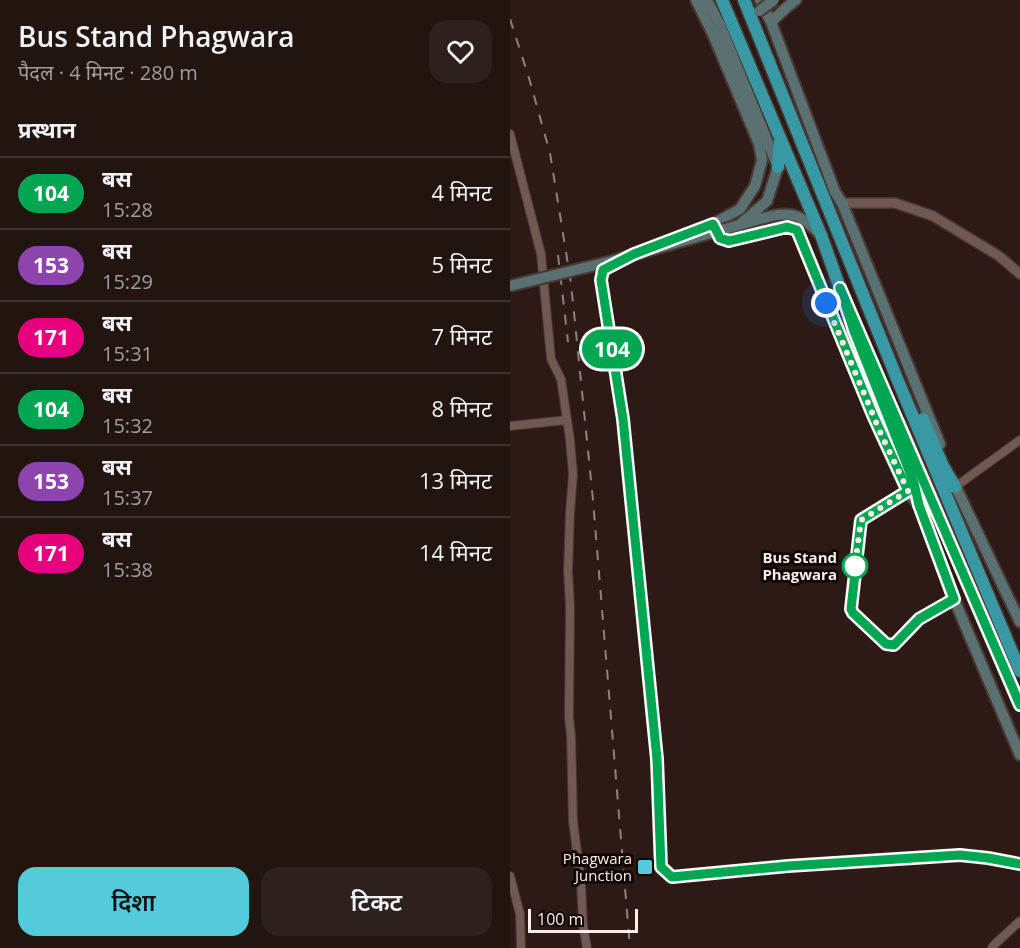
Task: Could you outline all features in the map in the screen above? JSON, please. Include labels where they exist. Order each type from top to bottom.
[{"type":"highway","points":[[722,0],[821,235],[854,331],[914,483],[919,505]]},
{"type":"highway","points":[[744,0],[756,9],[818,181],[1020,670]]},
{"type":"highway","points":[[778,167],[781,138]]},
{"type":"highway","points":[[860,286],[890,340],[943,466],[955,487]]},
{"type":"highway","points":[[840,288],[1020,705]]},
{"type":"main road","points":[[696,0],[712,32],[759,144],[762,160],[755,186],[740,209],[713,224],[720,238],[729,241],[787,227],[797,230],[881,434],[908,491],[919,505],[954,599],[1020,755]]},
{"type":"main road","points":[[707,0],[778,167],[767,201],[739,225]]},
{"type":"main road","points":[[774,0],[756,9],[771,22],[835,192],[842,204],[934,429],[955,487],[1020,622]]},
{"type":"main road","points":[[771,22],[796,0]]},
{"type":"main road","points":[[510,286],[612,261],[782,214],[801,218],[821,235]]},
{"type":"street","points":[[510,134],[541,254],[551,358],[561,379],[570,440],[573,474],[568,571],[569,718],[573,821],[586,948]]},
{"type":"street","points":[[842,204],[895,203],[933,216],[999,256],[1020,274]]},
{"type":"street","points":[[713,224],[634,254],[603,270],[601,280],[625,431],[657,759],[661,867],[672,877],[788,866],[960,855],[1020,864]]},
{"type":"street","points":[[510,426],[567,420]]},
{"type":"street","points":[[955,487],[1020,440]]},
{"type":"street","points":[[861,520],[908,491]]},
{"type":"street","points":[[510,876],[520,914],[521,948]]},
{"type":"street","points":[[992,948],[1020,921]]},
{"type":"lane","points":[[861,520],[851,609],[886,644],[898,643],[919,619],[954,599]]},
{"type":"railway","points":[[510,19],[550,153],[571,283],[593,500],[630,948]]},
{"type":"railway","points":[[558,255],[568,342]]},
{"type":"bus line","name":"104","points":[[1020,705],[840,288],[854,331],[914,483],[919,505],[954,599],[924,615],[894,645],[886,644],[851,609],[861,520],[908,491],[873,415],[797,230],[787,227],[729,241],[720,238],[713,224],[634,254],[603,270],[601,280],[623,419],[657,759],[661,867],[672,877],[788,866],[960,855],[1020,864]]},
{"type":"place","name":"Bus Stand Phagwara","points":[[855,566]]},
{"type":"place","name":"Phagwara Junction","points":[[645,867]]},
{"type":"route","points":[[826,303],[881,434],[908,491],[861,520],[855,566]]}]
